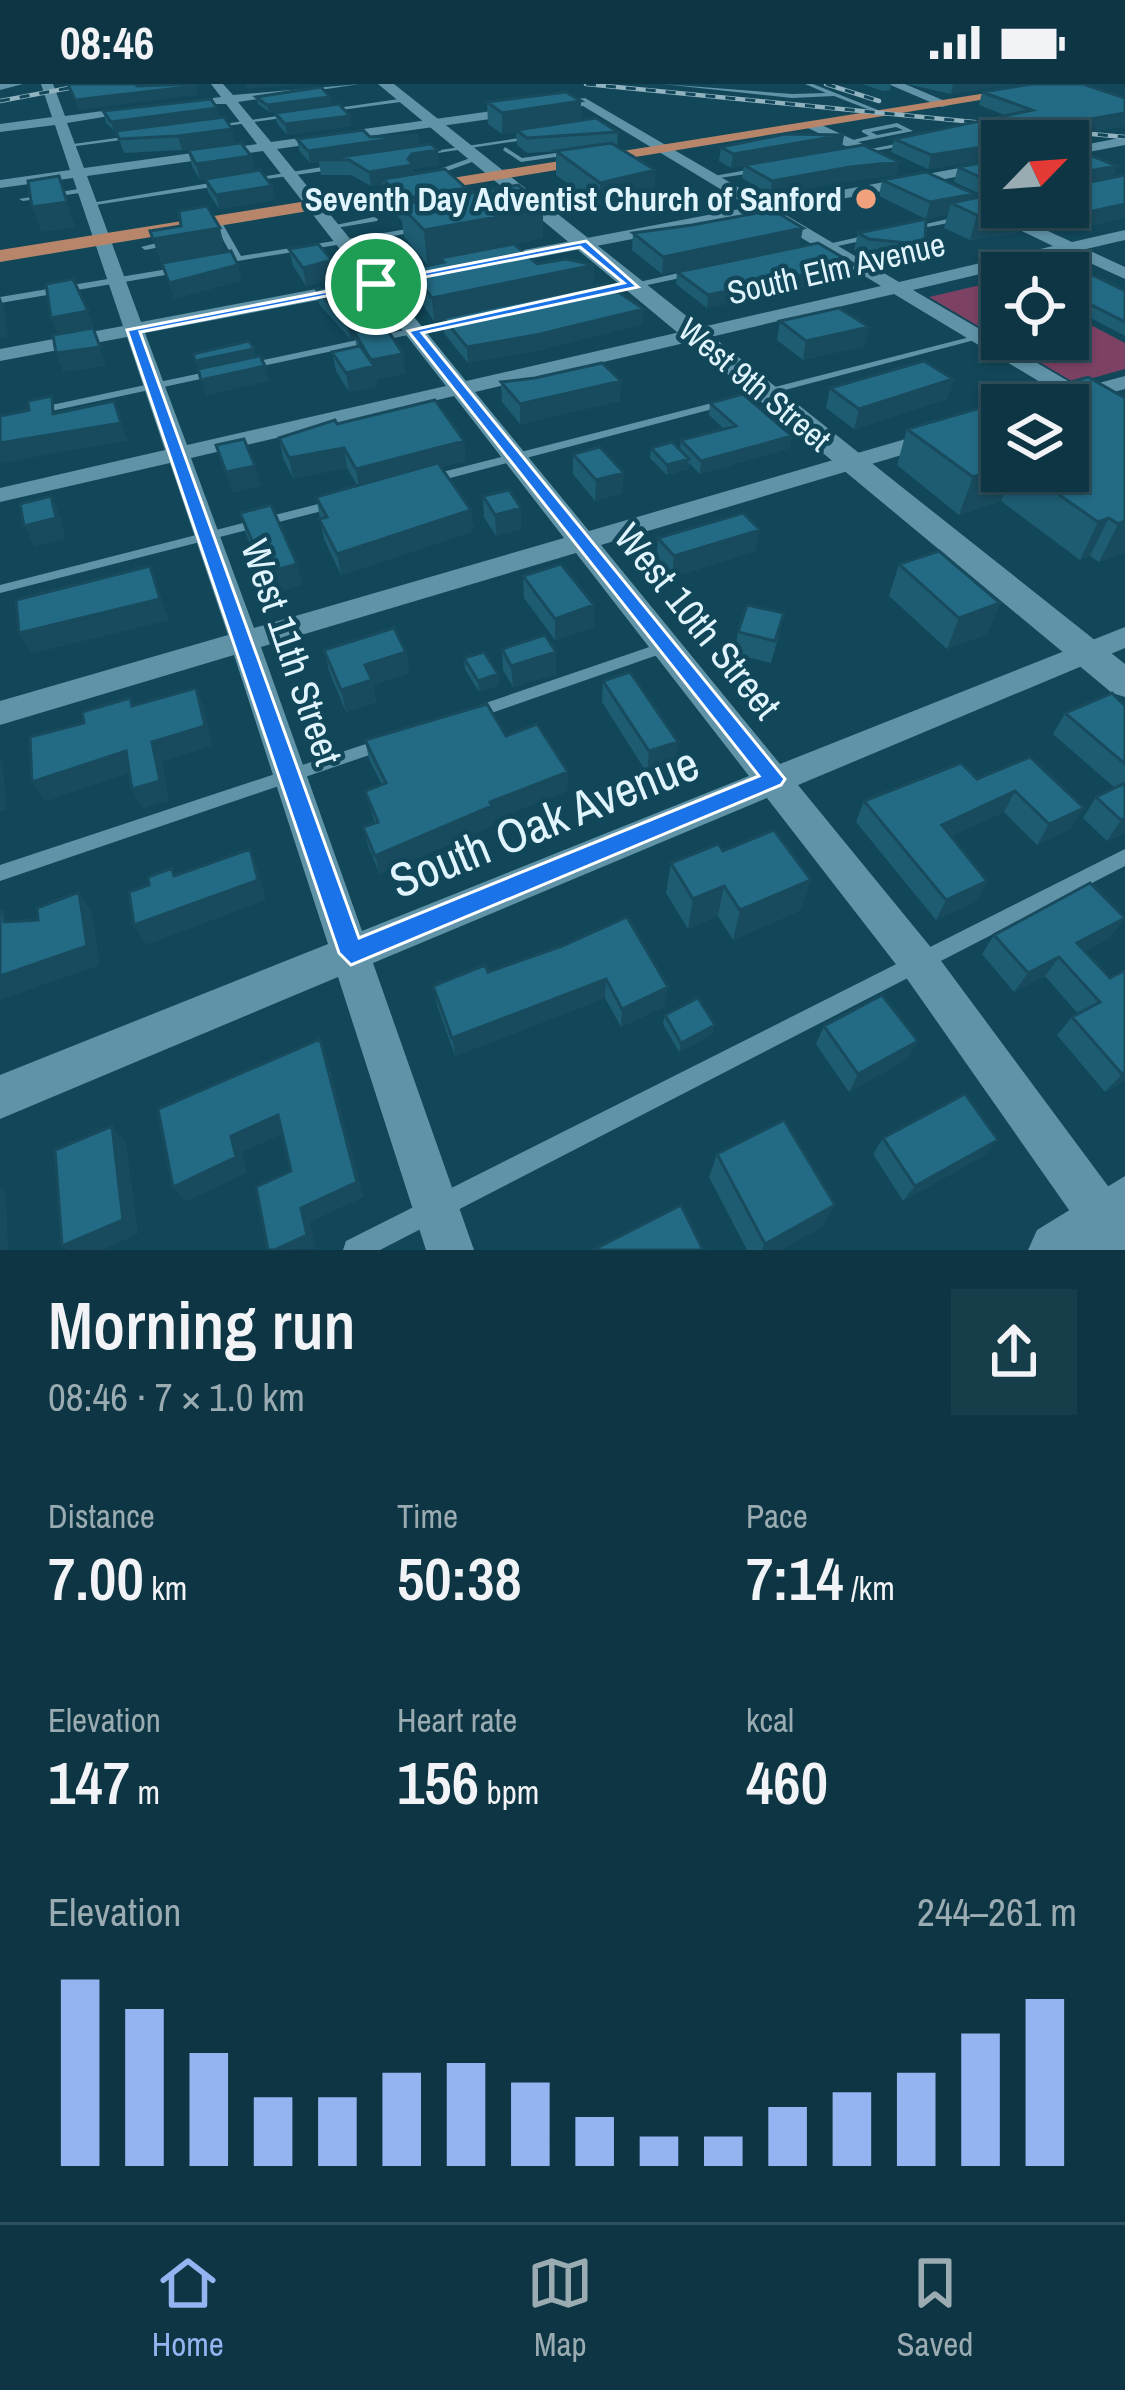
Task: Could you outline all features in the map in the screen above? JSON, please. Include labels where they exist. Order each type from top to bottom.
[{"type":"main road","points":[[0,256],[101,240],[142,240],[186,223],[328,225],[425,180],[492,158],[573,164],[1070,85]]},
{"type":"street","points":[[0,86],[15,84]]},
{"type":"street","name":"West 11th Street","points":[[47,84],[245,642],[450,1250]]},
{"type":"street","name":"West 10th Street","points":[[218,84],[580,544],[919,963],[1102,1231]]},
{"type":"street","points":[[208,102],[354,84]]},
{"type":"street","name":"West 9th Street","points":[[385,84],[492,158],[530,208],[583,243],[1125,684]]},
{"type":"street","points":[[897,84],[946,104]]},
{"type":"street","points":[[0,184],[585,102],[981,337]]},
{"type":"street","points":[[0,128],[166,107]]},
{"type":"street","points":[[813,125],[846,148],[871,144],[924,178],[981,205]]},
{"type":"street","points":[[1089,148],[1125,141]]},
{"type":"street","points":[[1089,160],[1106,167]]},
{"type":"street","points":[[0,355],[981,168]]},
{"type":"street","points":[[1028,228],[1125,274]]},
{"type":"street","name":"South Elm Avenue","points":[[0,495],[1125,235]]},
{"type":"street","points":[[1019,360],[1058,384]]},
{"type":"street","points":[[1089,393],[1125,382]]},
{"type":"street","points":[[1089,403],[1125,424]]},
{"type":"street","points":[[0,713],[981,424]]},
{"type":"street","name":"South Oak Avenue","points":[[0,1097],[1125,638]]},
{"type":"lane","points":[[673,84],[792,96],[833,94]]},
{"type":"lane","points":[[808,84],[885,114]]},
{"type":"lane","points":[[205,127],[406,100]]},
{"type":"lane","points":[[604,125],[621,123]]},
{"type":"lane","points":[[897,125],[910,131],[893,134],[871,144],[864,131],[897,125]]},
{"type":"lane","points":[[444,169],[492,158],[549,134]]},
{"type":"lane","points":[[68,145],[140,136]]},
{"type":"lane","points":[[871,144],[928,140]]},
{"type":"lane","points":[[396,158],[492,158]]},
{"type":"lane","points":[[23,199],[176,190],[356,164]]},
{"type":"lane","points":[[713,178],[778,166]]},
{"type":"lane","points":[[176,190],[183,203]]},
{"type":"lane","points":[[806,249],[981,213]]},
{"type":"lane","points":[[0,301],[238,260],[328,225],[374,219]]},
{"type":"lane","points":[[217,221],[238,260]]},
{"type":"lane","points":[[328,225],[434,226]]},
{"type":"lane","points":[[393,238],[426,274]]},
{"type":"lane","points":[[142,240],[157,274]]},
{"type":"lane","points":[[590,294],[700,272]]},
{"type":"lane","points":[[0,419],[480,317]]},
{"type":"lane","points":[[410,484],[981,337]]},
{"type":"lane","points":[[0,589],[346,501]]},
{"type":"lane","points":[[445,723],[664,646]]},
{"type":"lane","points":[[0,873],[401,738]]},
{"type":"lane","points":[[356,1250],[1125,857]]},
{"type":"shaded area","points":[[981,285],[981,328],[929,297]]},
{"type":"shaded area","points":[[1089,324],[1125,343],[1125,369],[1075,383],[1036,360],[1089,360]]},
{"type":"building","points":[[68,84],[194,84],[196,86],[75,100]]},
{"type":"building","points":[[1032,84],[1083,84],[1125,98],[1125,113],[1085,120],[984,120],[1032,110],[982,92]]},
{"type":"building","points":[[321,87],[330,97],[267,105],[256,97]]},
{"type":"building","points":[[566,92],[581,101],[502,113],[487,102]]},
{"type":"building","points":[[211,99],[217,108],[111,122],[103,111]]},
{"type":"building","points":[[339,104],[350,116],[285,124],[275,113]]},
{"type":"building","points":[[224,117],[232,129],[119,139],[116,131]]},
{"type":"building","points":[[596,118],[618,132],[527,138],[516,130]]},
{"type":"building","points":[[981,121],[981,147],[931,155],[894,139]]},
{"type":"building","points":[[363,130],[370,137],[418,135],[308,151],[297,139]]},
{"type":"building","points":[[785,134],[844,135],[733,154],[721,147]]},
{"type":"building","points":[[241,143],[251,156],[196,164],[188,150]]},
{"type":"building","points":[[611,143],[655,170],[600,183],[556,151]]},
{"type":"building","points":[[431,144],[438,150],[412,154],[408,159],[413,165],[369,172],[349,160],[319,160]]},
{"type":"building","points":[[863,145],[899,162],[772,181],[744,165]]},
{"type":"building","points":[[1089,155],[1117,166],[1089,171]]},
{"type":"building","points":[[981,163],[981,177],[958,167]]},
{"type":"building","points":[[445,169],[466,188],[402,199],[383,179]]},
{"type":"building","points":[[260,170],[272,186],[216,195],[205,179]]},
{"type":"building","points":[[926,172],[974,194],[930,202],[882,180]]},
{"type":"building","points":[[1125,175],[1125,204],[1089,212],[1089,182]]},
{"type":"building","points":[[59,176],[67,202],[32,207],[28,181]]},
{"type":"building","points":[[518,185],[543,206],[424,230],[400,205]]},
{"type":"building","points":[[981,197],[981,214],[977,215],[951,203]]},
{"type":"building","points":[[207,206],[220,228],[153,239],[150,231],[181,226],[179,211]]},
{"type":"building","points":[[773,210],[803,228],[663,257],[633,233],[692,225]]},
{"type":"building","points":[[926,219],[925,245],[869,239],[858,233]]},
{"type":"building","points":[[818,243],[854,264],[708,295],[677,272]]},
{"type":"building","points":[[318,244],[332,260],[303,268],[289,249]]},
{"type":"building","points":[[514,244],[537,264],[566,259],[594,265],[432,298],[411,269],[444,262],[440,258]]},
{"type":"building","points":[[231,251],[238,265],[169,283],[162,263]]},
{"type":"building","points":[[1089,273],[1125,291],[1125,322],[1089,304]]},
{"type":"building","points":[[73,279],[88,311],[51,318],[46,284]]},
{"type":"building","points":[[348,283],[375,317],[347,323],[316,289]]},
{"type":"building","points":[[606,284],[644,309],[467,347],[443,318]]},
{"type":"building","points":[[839,308],[869,327],[806,341],[780,321]]},
{"type":"building","points":[[385,326],[403,354],[371,360],[354,332]]},
{"type":"building","points":[[93,328],[100,347],[56,353],[53,335]]},
{"type":"building","points":[[249,341],[254,349],[195,361],[193,354]]},
{"type":"building","points":[[360,346],[374,366],[346,373],[332,352]]},
{"type":"building","points":[[260,356],[265,366],[201,380],[198,369]]},
{"type":"building","points":[[924,361],[953,379],[859,409],[830,388]]},
{"type":"building","points":[[602,363],[621,381],[520,404],[501,382],[535,378]]},
{"type":"building","points":[[1088,377],[1125,398],[1125,521],[1118,524],[1109,518],[1098,522],[1055,492],[1089,492],[1089,384],[1064,384]]},
{"type":"building","points":[[743,394],[792,436],[701,461],[681,440],[736,426],[710,403]]},
{"type":"building","points":[[52,396],[53,414],[114,401],[121,423],[0,443],[0,416],[29,410],[28,401]]},
{"type":"building","points":[[435,400],[464,441],[356,469],[344,448],[289,458],[279,438],[335,420],[337,424]]},
{"type":"building","points":[[981,408],[981,475],[973,477],[907,429]]},
{"type":"building","points":[[244,439],[255,466],[226,472],[216,445]]},
{"type":"building","points":[[672,442],[689,459],[667,465],[651,448]]},
{"type":"building","points":[[600,447],[624,473],[596,480],[573,454]]},
{"type":"building","points":[[438,463],[471,510],[337,554],[319,519],[327,517],[316,497]]},
{"type":"building","points":[[509,490],[521,508],[495,515],[483,496]]},
{"type":"building","points":[[51,496],[56,518],[24,526],[20,504]]},
{"type":"building","points":[[271,505],[297,564],[266,573],[240,513]]},
{"type":"building","points":[[743,513],[760,530],[674,556],[658,538]]},
{"type":"building","points":[[939,551],[1000,603],[959,618],[899,564]]},
{"type":"building","points":[[561,564],[594,605],[555,619],[523,576]]},
{"type":"building","points":[[150,566],[160,599],[19,633],[16,600]]},
{"type":"building","points":[[747,605],[784,613],[775,641],[738,632]]},
{"type":"building","points":[[394,628],[406,652],[365,665],[372,680],[341,690],[324,650]]},
{"type":"building","points":[[545,635],[556,652],[511,666],[502,649]]},
{"type":"building","points":[[484,652],[498,674],[478,681],[464,658]]},
{"type":"building","points":[[630,672],[678,742],[649,751],[603,681]]},
{"type":"building","points":[[196,688],[205,726],[152,742],[160,781],[132,789],[126,751],[32,782],[30,737],[84,723],[82,712],[130,698],[132,706]]},
{"type":"building","points":[[1112,693],[1125,706],[1125,764],[1065,713]]},
{"type":"building","points":[[487,704],[506,736],[537,724],[568,772],[490,802],[492,806],[375,856],[363,827],[378,822],[365,791],[386,783],[365,740]]},
{"type":"building","points":[[1030,757],[1084,808],[1049,824],[1015,791],[942,825],[987,881],[946,900],[864,801],[961,763],[977,779]]},
{"type":"building","points":[[1125,783],[1125,819],[1121,820],[1096,797]]},
{"type":"building","points":[[774,830],[811,880],[740,910],[724,886],[693,899],[671,863],[718,844],[723,851]]},
{"type":"building","points":[[250,849],[258,880],[134,925],[129,892],[149,885],[148,877],[172,868],[174,876]]},
{"type":"building","points":[[1090,883],[1125,918],[1077,943],[1110,978],[1125,970],[1122,1074],[1072,1017],[1100,1002],[1059,957],[1028,973],[994,935]]},
{"type":"building","points":[[79,892],[87,946],[0,976],[0,911],[4,922],[38,920],[37,908]]},
{"type":"building","points":[[627,917],[668,987],[622,1009],[606,979],[452,1038],[433,986],[485,965],[488,972],[562,946]]},
{"type":"building","points":[[882,995],[918,1041],[858,1074],[824,1026]]},
{"type":"building","points":[[698,998],[715,1025],[681,1043],[665,1015]]},
{"type":"building","points":[[320,1039],[357,1182],[301,1208],[307,1235],[268,1250],[256,1187],[291,1171],[278,1115],[231,1136],[236,1157],[173,1187],[158,1109]]},
{"type":"building","points":[[965,1094],[998,1140],[915,1186],[883,1138]]},
{"type":"building","points":[[784,1120],[835,1205],[765,1244],[717,1154]]},
{"type":"building","points":[[112,1126],[123,1220],[62,1246],[55,1150]]},
{"type":"building","points":[[681,1205],[703,1250],[593,1250]]},
{"type":"railway","points":[[0,101],[90,84]]},
{"type":"railway","points":[[586,84],[981,123]]},
{"type":"railway","points":[[826,84],[879,101]]},
{"type":"railway","points":[[1089,134],[1125,137]]},
{"type":"place","name":"Seventh Day Adventist Church of Sanford","points":[[866,199]]},
{"type":"route","points":[[583,243],[634,285],[414,331],[580,544],[774,779],[351,953],[133,330],[376,284],[583,243]]}]
